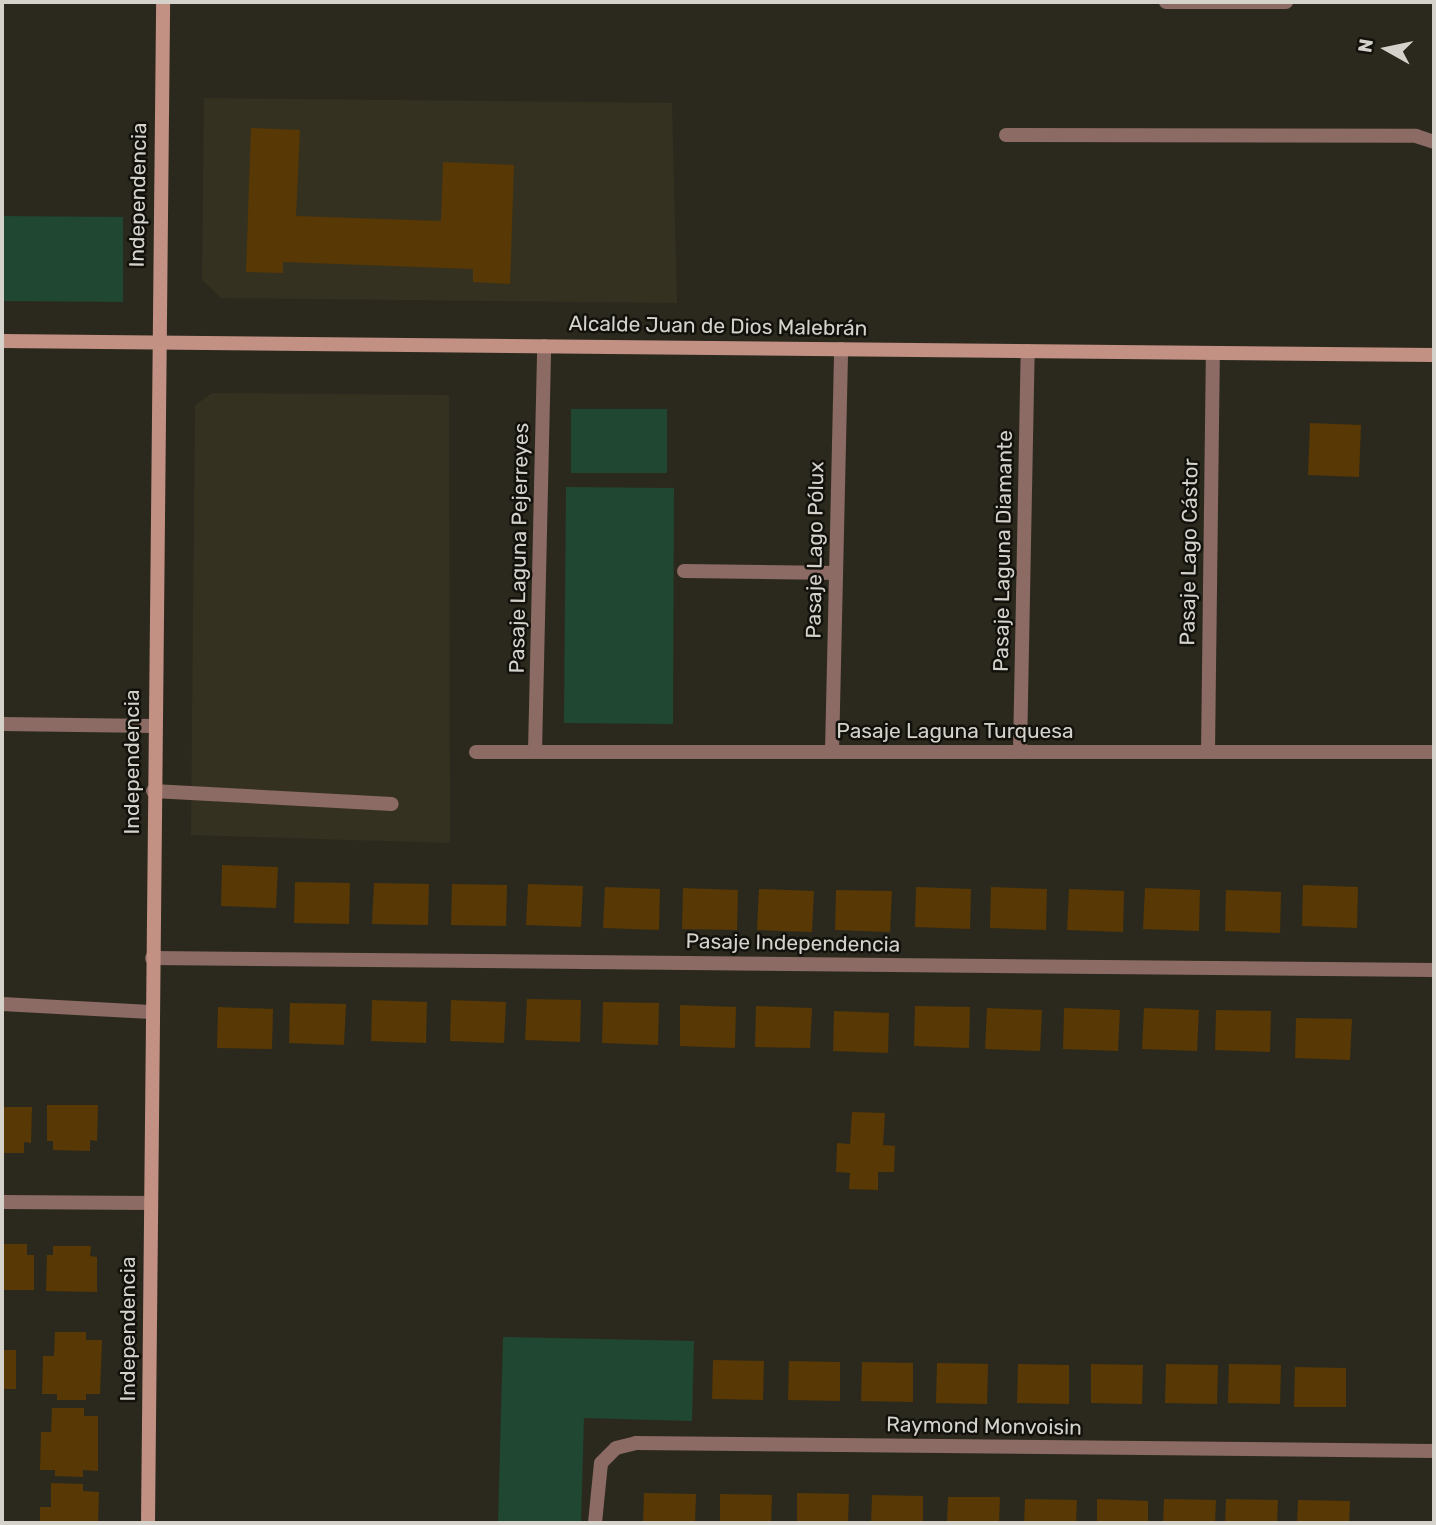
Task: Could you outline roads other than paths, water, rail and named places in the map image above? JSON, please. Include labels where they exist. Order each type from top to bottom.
[{"type":"street","name":"Independencia","points":[[148,1523],[153,726],[163,2]]},
{"type":"street","points":[[1166,2],[1286,2]]},
{"type":"street","points":[[1006,135],[1416,136],[1434,142]]},
{"type":"street","name":"Alcalde Juan de Dios Malebrán","points":[[2,341],[1434,355]]},
{"type":"street","name":"Pasaje Laguna Pejerreyes","points":[[535,752],[544,346]]},
{"type":"street","name":"Pasaje Lago Pólux","points":[[832,752],[841,349]]},
{"type":"street","name":"Pasaje Laguna Diamante","points":[[1020,752],[1028,351]]},
{"type":"street","name":"Pasaje Lago Cástor","points":[[1208,752],[1213,353]]},
{"type":"street","points":[[684,571],[836,573]]},
{"type":"street","points":[[2,724],[153,726]]},
{"type":"street","name":"Pasaje Laguna Turquesa","points":[[475,752],[1434,752]]},
{"type":"street","points":[[153,791],[392,804]]},
{"type":"street","name":"Pasaje Independencia","points":[[152,958],[1434,970]]},
{"type":"street","points":[[2,1004],[151,1012]]},
{"type":"street","points":[[2,1202],[150,1203]]},
{"type":"street","name":"Raymond Monvoisin","points":[[595,1523],[601,1463],[616,1448],[635,1443],[1434,1451]]}]
